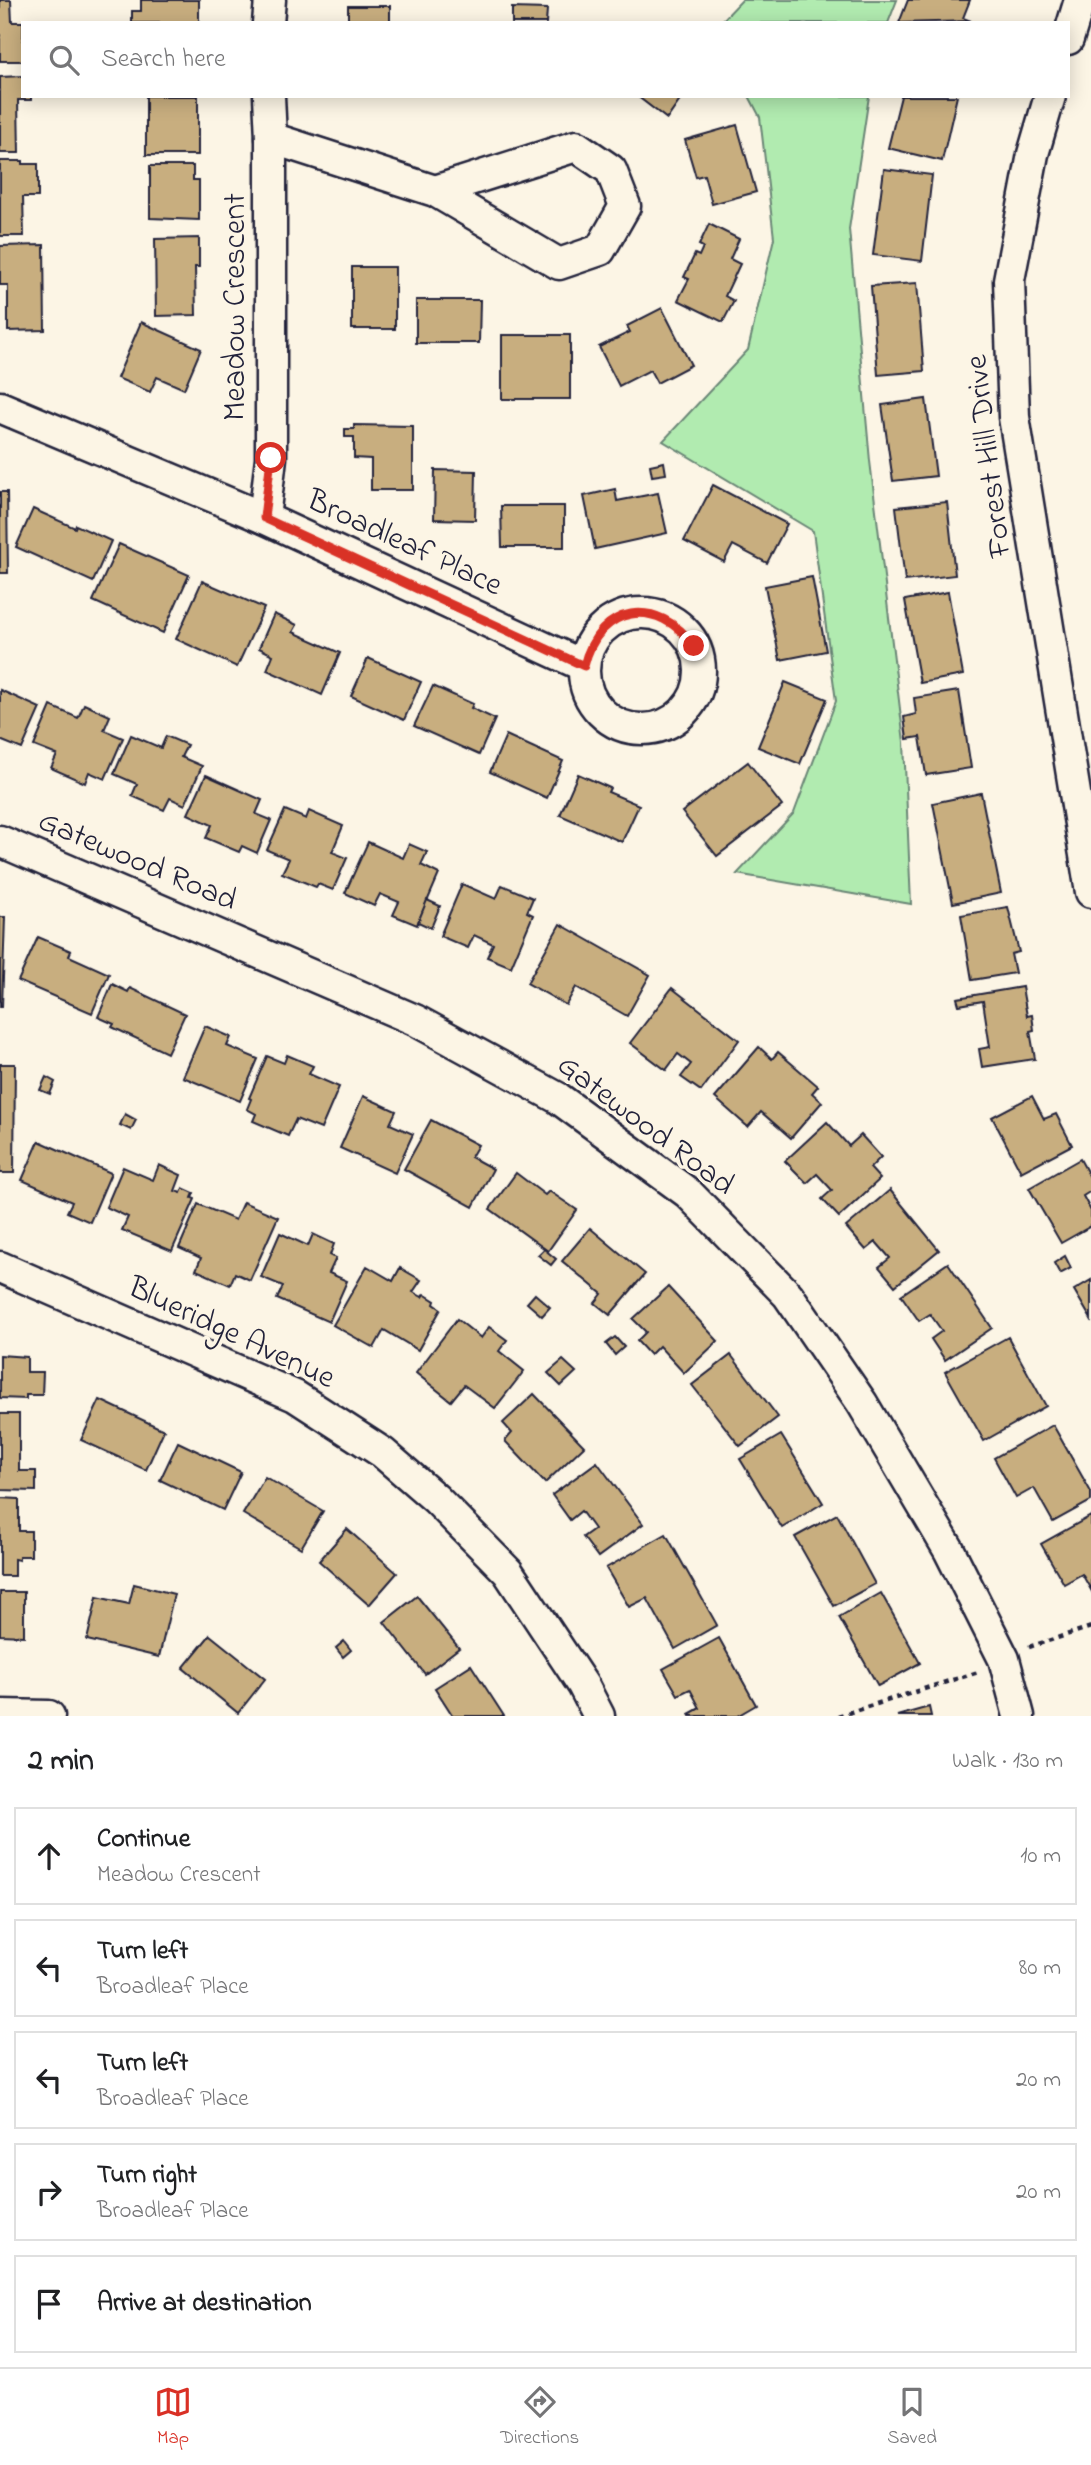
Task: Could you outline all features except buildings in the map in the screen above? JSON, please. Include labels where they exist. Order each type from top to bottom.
[{"type":"street","points":[[268,21],[270,0]]},
{"type":"street","points":[[1070,32],[1080,0]]},
{"type":"street","name":"Meadow Crescent","points":[[264,518],[271,458],[271,138],[268,98]]},
{"type":"street","name":"Forest Hill Drive","points":[[1050,98],[1033,154],[1009,280],[1014,416],[1091,892]]},
{"type":"street","points":[[271,138],[435,191],[559,264],[600,250],[625,206],[611,170],[576,146],[435,191]]},
{"type":"street","name":"Broadleaf Place","points":[[0,407],[264,518],[584,666]]},
{"type":"street","name":"Gatewood Road","points":[[0,841],[415,1020],[558,1098],[688,1193],[789,1295],[862,1403],[949,1550],[998,1647],[1020,1716]]},
{"type":"street","name":"Blueridge Avenue","points":[[0,1267],[295,1396],[383,1453],[436,1499],[508,1572],[583,1685],[599,1716]]},
{"type":"street","points":[[0,1715],[48,1716]]},
{"type":"path","points":[[1022,1649],[1091,1627]]},
{"type":"path","points":[[838,1716],[987,1670]]},
{"type":"green space","points":[[742,0],[897,0],[889,21],[722,21]]},
{"type":"green space","points":[[750,98],[869,98],[849,229],[870,461],[904,742],[911,904],[737,874],[794,813],[836,701],[813,531],[663,441],[748,350],[774,238],[760,117]]},
{"type":"route","points":[[271,458],[264,518],[584,666],[588,649],[599,632],[615,620],[635,614],[666,618],[682,630],[694,646]]}]
